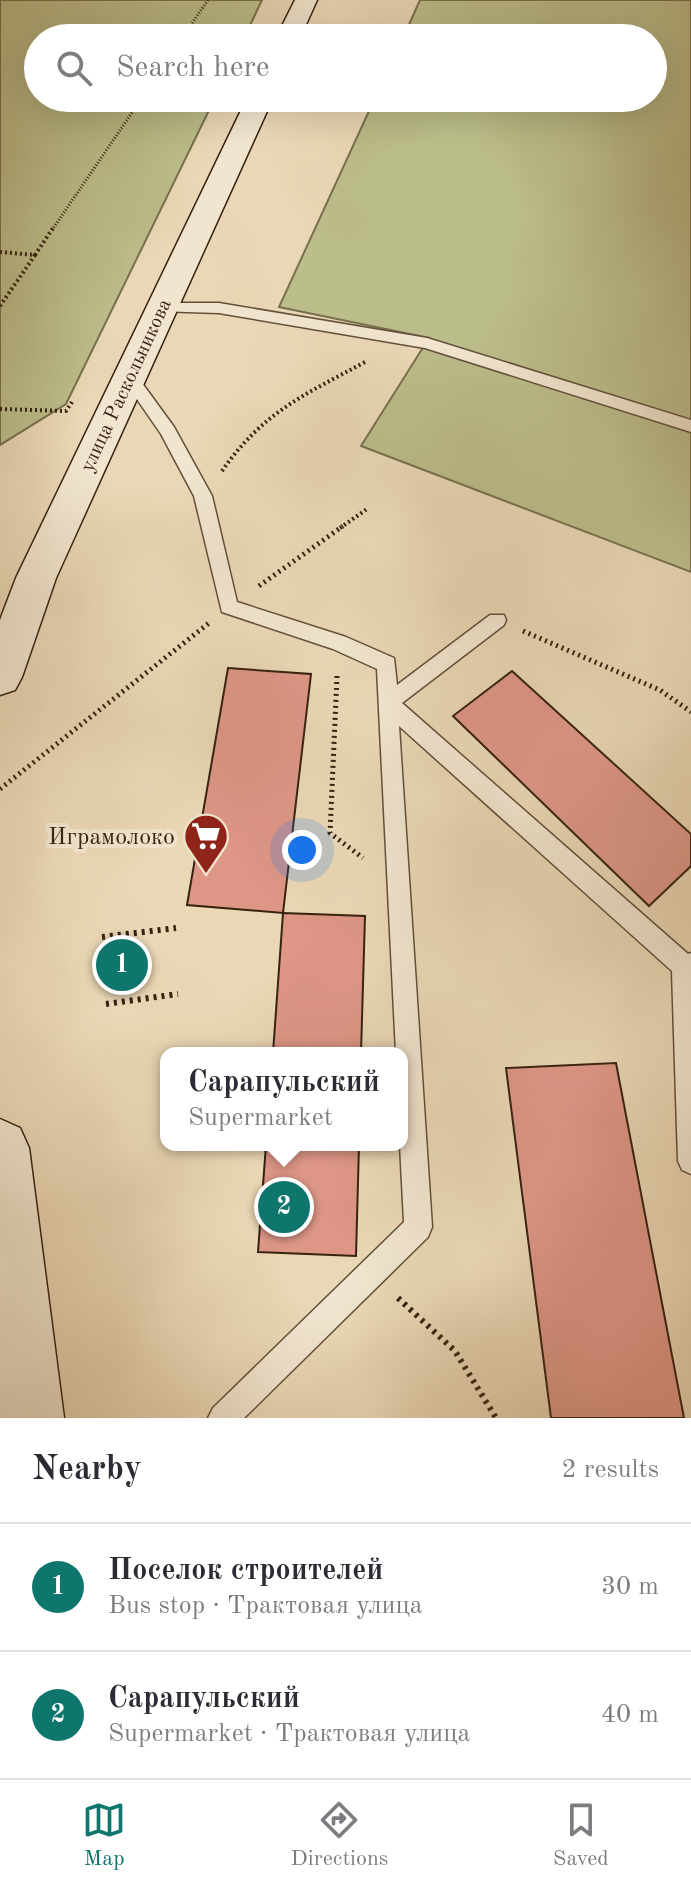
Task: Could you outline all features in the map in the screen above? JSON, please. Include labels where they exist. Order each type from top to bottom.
[{"type":"main road","points":[[295,24],[306,0]]},
{"type":"main road","name":"улица Раскольникова","points":[[0,677],[36,578],[253,112]]},
{"type":"main road","points":[[0,1148],[31,1418]]},
{"type":"lane","points":[[161,308],[219,308],[427,343],[691,426]]},
{"type":"lane","points":[[125,384],[168,431],[203,496],[229,607],[339,643],[387,664],[408,1047]]},
{"type":"lane","points":[[388,703],[497,620]]},
{"type":"lane","points":[[388,703],[687,965],[691,1161]]},
{"type":"lane","points":[[223,1418],[418,1227],[408,1048]]},
{"type":"path","points":[[192,24],[208,0]]},
{"type":"path","points":[[0,306],[132,112]]},
{"type":"path","points":[[0,252],[35,255]]},
{"type":"path","points":[[203,496],[241,444],[282,407],[403,340]]},
{"type":"path","points":[[0,409],[66,411],[81,390],[125,384]]},
{"type":"path","points":[[0,789],[229,607],[367,509]]},
{"type":"path","points":[[497,620],[660,690],[691,712]]},
{"type":"path","points":[[339,643],[330,833],[399,886]]},
{"type":"path","points":[[102,937],[176,928]]},
{"type":"path","points":[[106,1004],[178,994]]},
{"type":"path","points":[[371,1273],[455,1351],[496,1418]]},
{"type":"green space","points":[[0,0],[262,0],[251,24],[24,24],[24,112],[208,112],[66,404],[0,445]]},
{"type":"green space","points":[[420,0],[691,0],[691,572],[361,446],[429,338],[279,307],[369,112],[667,112],[667,24],[409,24]]},
{"type":"building","points":[[228,668],[311,674],[283,913],[187,905]]},
{"type":"building","points":[[512,671],[691,834],[691,866],[649,906],[453,716]]},
{"type":"building","points":[[283,913],[365,916],[361,1047],[273,1047]]},
{"type":"building","points":[[616,1063],[684,1418],[551,1418],[506,1068]]},
{"type":"building","points":[[266,1151],[359,1151],[356,1256],[258,1252]]},
{"type":"place","name":"Играмолоко","points":[[206,875]]},
{"type":"place","name":"Поселок строителей","points":[[122,965]]},
{"type":"place","name":"Сарапульский","points":[[284,1207]]}]
